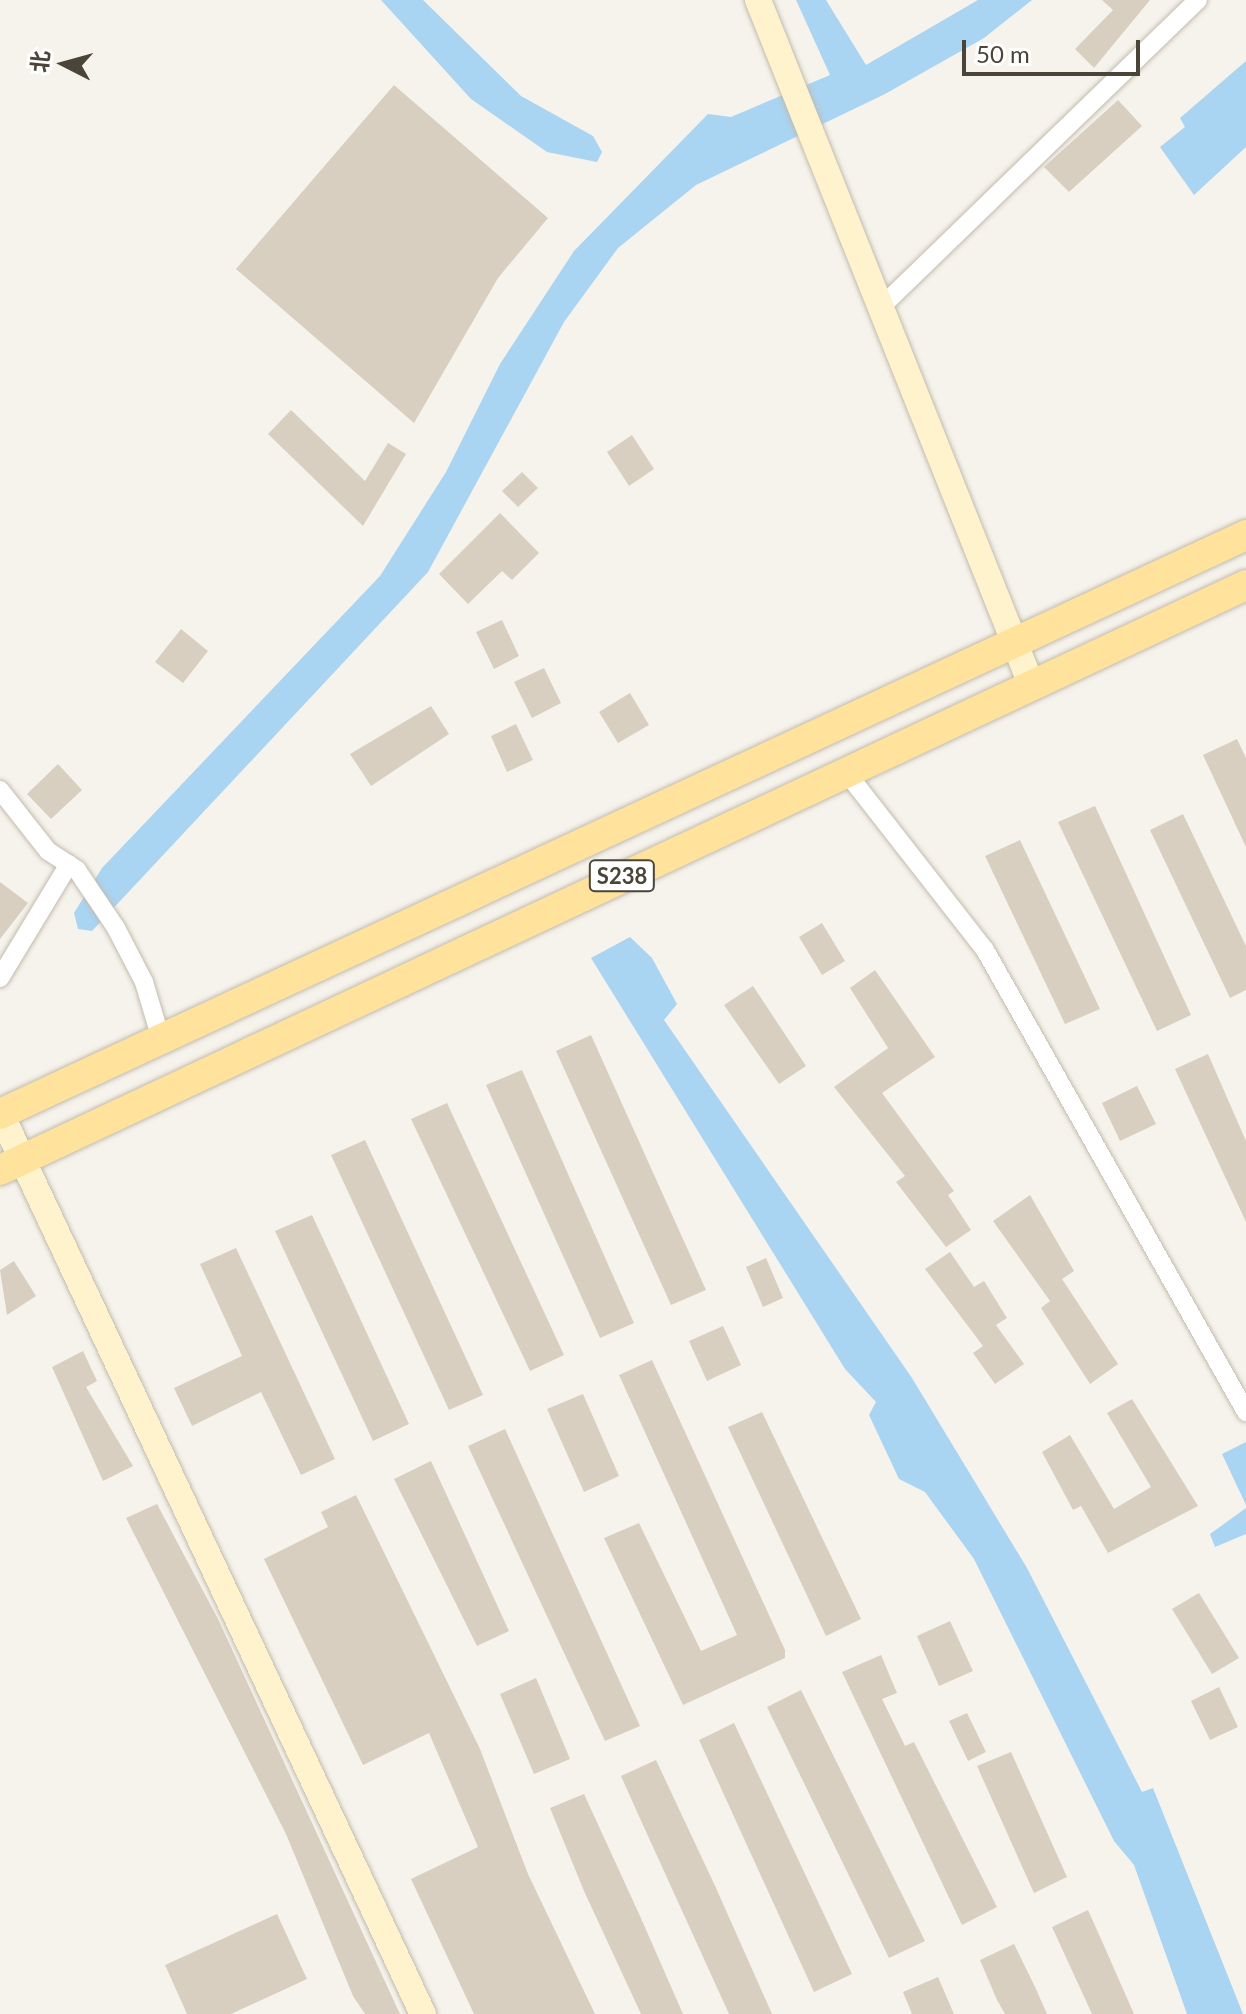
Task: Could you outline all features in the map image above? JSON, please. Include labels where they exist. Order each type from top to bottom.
[{"type":"main road","name":"S238","points":[[0,1113],[1246,535]]},
{"type":"main road","name":"S238","points":[[12,1165],[66,1133],[1246,585]]},
{"type":"street","points":[[758,0],[1011,644],[1031,684]]},
{"type":"street","points":[[879,309],[1198,0]]},
{"type":"street","points":[[846,772],[985,950],[1246,1412]]},
{"type":"street","points":[[0,790],[48,851],[69,864],[130,955],[161,1039]]},
{"type":"street","points":[[0,978],[69,864]]},
{"type":"street","points":[[0,1113],[12,1165],[423,2014]]},
{"type":"water","points":[[381,0],[423,0],[521,96],[593,136],[602,152],[597,162],[547,152],[471,99]]},
{"type":"water","points":[[796,0],[826,0],[866,65],[978,0],[1032,0],[984,38],[885,94],[696,185],[618,248],[564,322],[428,572],[92,931],[78,929],[74,913],[102,868],[380,576],[446,472],[500,364],[574,251],[708,114],[731,117],[830,75]]},
{"type":"water","points":[[1246,61],[1246,147],[1194,195],[1160,147],[1185,127],[1180,118]]},
{"type":"water","points":[[630,937],[652,958],[677,1004],[664,1020],[912,1378],[1027,1568],[1142,1792],[1153,1788],[1243,2014],[1187,2014],[1134,1865],[1114,1841],[974,1559],[925,1492],[899,1479],[869,1415],[876,1402],[845,1369],[591,958]]},
{"type":"water","points":[[1246,1442],[1246,1505],[1222,1454]]},
{"type":"water","points":[[1246,1508],[1246,1534],[1215,1547],[1210,1534]]},
{"type":"building","points":[[1102,0],[1150,0],[1094,68],[1075,49],[1113,10]]},
{"type":"building","points":[[394,85],[548,218],[498,278],[414,423],[236,269]]},
{"type":"building","points":[[1118,100],[1142,126],[1069,192],[1044,167]]},
{"type":"building","points":[[291,410],[365,481],[388,443],[406,454],[363,526],[268,434]]},
{"type":"building","points":[[632,435],[654,469],[629,486],[607,452]]},
{"type":"building","points":[[522,472],[538,488],[518,507],[502,491]]},
{"type":"building","points":[[500,513],[539,553],[512,580],[502,571],[468,604],[439,574]]},
{"type":"building","points":[[502,620],[519,656],[494,669],[476,632]]},
{"type":"building","points":[[181,629],[208,651],[183,683],[155,662]]},
{"type":"building","points":[[544,668],[561,703],[532,718],[514,682]]},
{"type":"building","points":[[630,693],[649,725],[618,743],[599,712]]},
{"type":"building","points":[[431,706],[449,734],[371,786],[350,754]]},
{"type":"building","points":[[516,724],[533,760],[507,772],[491,736]]},
{"type":"building","points":[[1237,739],[1246,758],[1246,847],[1203,755]]},
{"type":"building","points":[[58,764],[82,790],[51,819],[27,794]]},
{"type":"building","points":[[1095,806],[1191,1015],[1157,1031],[1058,822]]},
{"type":"building","points":[[1183,814],[1246,946],[1246,990],[1230,998],[1150,830]]},
{"type":"building","points":[[1020,840],[1100,1009],[1065,1024],[985,856]]},
{"type":"building","points":[[0,882],[28,903],[0,939]]},
{"type":"building","points":[[822,923],[845,961],[822,975],[799,937]]},
{"type":"building","points":[[875,970],[935,1057],[882,1093],[954,1191],[948,1195],[971,1230],[946,1247],[896,1182],[905,1176],[834,1087],[888,1048],[850,988]]},
{"type":"building","points":[[753,986],[806,1066],[779,1084],[724,1005]]},
{"type":"building","points":[[591,1035],[706,1290],[671,1305],[556,1051]]},
{"type":"building","points":[[1208,1054],[1246,1141],[1246,1222],[1175,1069]]},
{"type":"building","points":[[522,1070],[634,1323],[600,1338],[486,1085]]},
{"type":"building","points":[[1137,1086],[1156,1124],[1120,1141],[1102,1103]]},
{"type":"building","points":[[447,1103],[564,1355],[530,1371],[411,1119]]},
{"type":"building","points":[[365,1140],[483,1395],[449,1410],[331,1155]]},
{"type":"building","points":[[1030,1195],[1074,1271],[1062,1279],[1118,1364],[1090,1384],[1041,1308],[1050,1301],[993,1221]]},
{"type":"building","points":[[312,1215],[409,1424],[373,1441],[275,1231]]},
{"type":"building","points":[[236,1248],[335,1459],[301,1475],[261,1392],[192,1426],[174,1388],[242,1356],[200,1264]]},
{"type":"building","points":[[950,1252],[974,1287],[984,1281],[1007,1318],[996,1325],[1024,1364],[995,1384],[973,1353],[983,1346],[925,1269]]},
{"type":"building","points":[[766,1258],[783,1298],[763,1307],[746,1267]]},
{"type":"building","points":[[14,1261],[36,1296],[7,1315],[0,1270]]},
{"type":"building","points":[[723,1326],[741,1365],[707,1381],[689,1341]]},
{"type":"building","points":[[83,1351],[97,1381],[86,1387],[133,1466],[103,1481],[52,1367]]},
{"type":"building","points":[[652,1360],[785,1650],[785,1658],[683,1705],[604,1538],[639,1523],[701,1651],[737,1635],[619,1375]]},
{"type":"building","points":[[583,1394],[619,1476],[584,1492],[547,1409]]},
{"type":"building","points":[[1132,1399],[1198,1506],[1108,1553],[1081,1506],[1073,1510],[1042,1452],[1070,1435],[1114,1509],[1151,1487],[1107,1413]]},
{"type":"building","points":[[762,1412],[861,1619],[826,1636],[728,1427]]},
{"type":"building","points":[[505,1429],[640,1726],[605,1741],[468,1446]]},
{"type":"building","points":[[431,1461],[509,1631],[477,1646],[394,1479]]},
{"type":"building","points":[[356,1495],[480,1749],[528,1874],[595,2014],[474,2014],[411,1879],[478,1847],[429,1733],[363,1765],[264,1559],[328,1527],[321,1512]]},
{"type":"building","points":[[157,1504],[218,1619],[400,2014],[365,2014],[353,1996],[286,1834],[126,1518]]},
{"type":"building","points":[[1199,1593],[1239,1658],[1212,1674],[1172,1609]]},
{"type":"building","points":[[950,1621],[973,1671],[939,1686],[917,1636]]},
{"type":"building","points":[[881,1655],[897,1693],[882,1699],[905,1746],[914,1742],[997,1907],[962,1925],[842,1672]]},
{"type":"building","points":[[536,1678],[570,1759],[534,1774],[500,1694]]},
{"type":"building","points":[[1219,1687],[1238,1727],[1210,1740],[1191,1701]]},
{"type":"building","points":[[801,1690],[925,1941],[889,1958],[767,1707]]},
{"type":"building","points":[[967,1713],[986,1752],[968,1761],[949,1721]]},
{"type":"building","points":[[734,1723],[852,1974],[814,1992],[699,1740]]},
{"type":"building","points":[[1011,1752],[1067,1877],[1034,1893],[977,1766]]},
{"type":"building","points":[[656,1760],[772,2014],[729,2014],[621,1776]]},
{"type":"building","points":[[584,1794],[683,2014],[641,2014],[584,1891],[550,1808]]},
{"type":"building","points":[[1088,1910],[1134,2014],[1092,2014],[1052,1927]]},
{"type":"building","points":[[277,1914],[307,1979],[231,2014],[187,2014],[165,1965]]},
{"type":"building","points":[[1014,1944],[1047,2014],[1005,2014],[997,2000],[980,1960]]},
{"type":"building","points":[[938,1977],[954,2014],[912,2014],[903,1992]]}]
